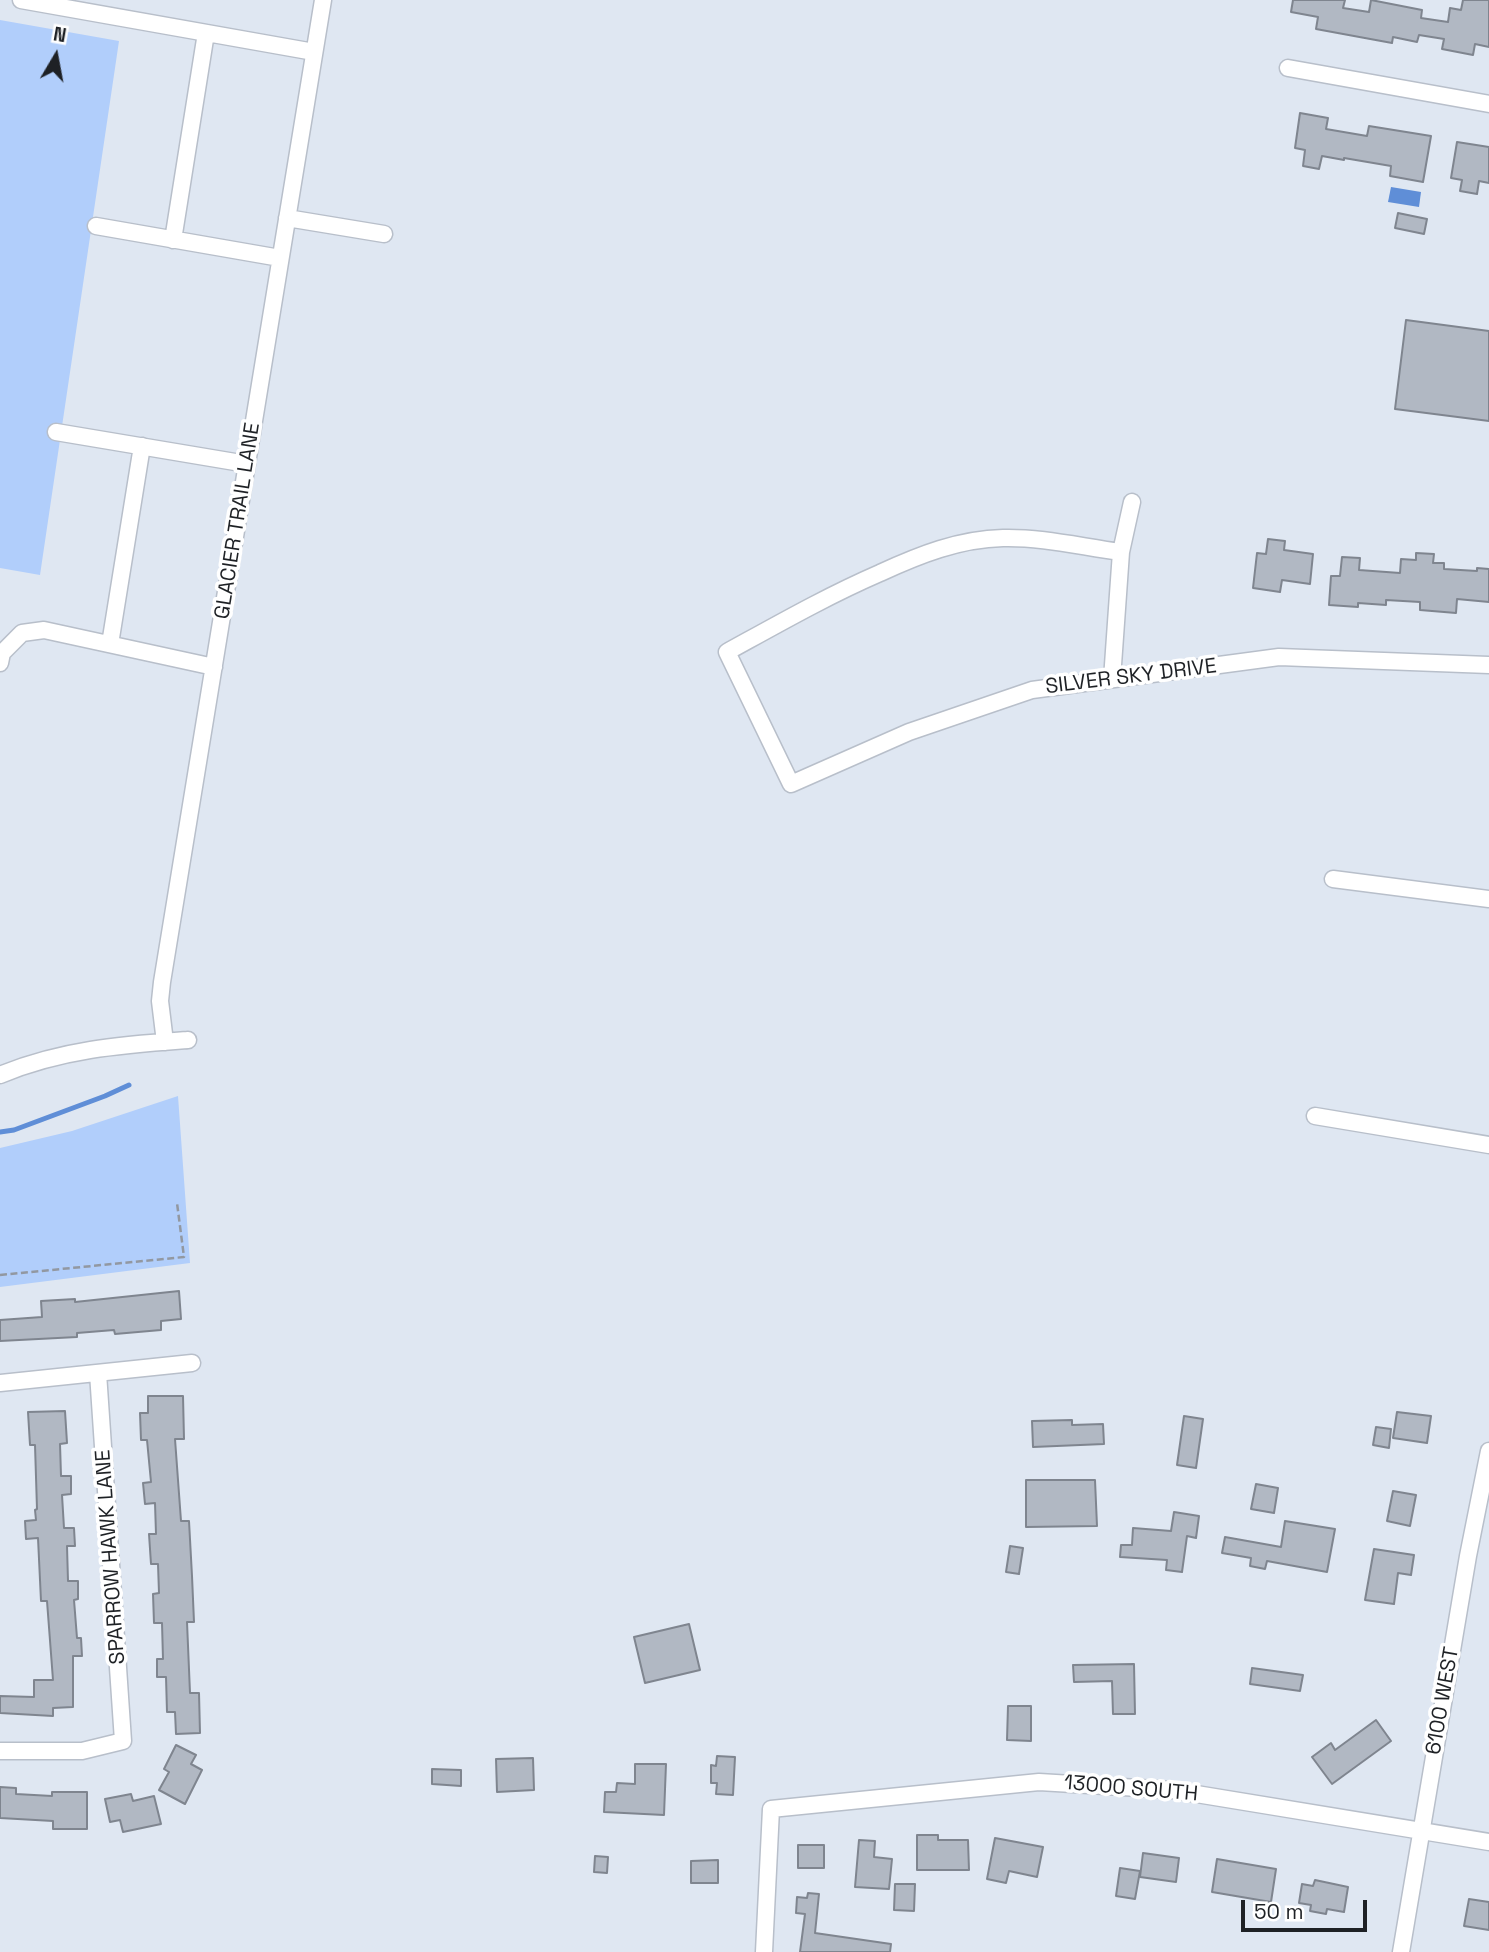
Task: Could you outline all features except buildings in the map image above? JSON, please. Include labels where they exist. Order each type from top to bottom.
[{"type":"street","points":[[21,0],[314,52]]},
{"type":"street","name":"GLACIER TRAIL LANE","points":[[165,1042],[161,991],[323,0]]},
{"type":"street","points":[[173,240],[206,33]]},
{"type":"street","points":[[1288,68],[1489,104]]},
{"type":"street","points":[[287,218],[384,234]]},
{"type":"street","points":[[96,226],[281,258]]},
{"type":"street","points":[[57,432],[247,464]]},
{"type":"street","points":[[110,644],[142,446]]},
{"type":"street","points":[[1112,679],[1121,552],[1132,502]]},
{"type":"street","name":"SILVER SKY DRIVE","points":[[1121,552],[1003,538],[957,544],[921,555],[841,590],[727,652],[791,784],[909,732],[1032,690],[1279,657],[1489,665]]},
{"type":"street","points":[[0,663],[2,653],[22,633],[44,630],[214,667]]},
{"type":"street","points":[[1333,879],[1489,900]]},
{"type":"street","points":[[0,1075],[41,1060],[88,1049],[188,1040]]},
{"type":"street","points":[[1315,1116],[1489,1145]]},
{"type":"street","points":[[0,1383],[192,1363]]},
{"type":"street","name":"SPARROW HAWK LANE","points":[[0,1751],[82,1751],[123,1741],[98,1373]]},
{"type":"street","name":"6100 WEST","points":[[1401,1952],[1468,1556],[1489,1451]]},
{"type":"street","name":"13000 SOUTH","points":[[764,1952],[771,1808],[1039,1782],[1172,1790],[1489,1842]]},
{"type":"path","points":[[0,1276],[184,1258],[177,1203]]},
{"type":"shaded area","points":[[0,20],[119,41],[40,575],[0,568]]},
{"type":"shaded area","points":[[178,1096],[190,1263],[0,1287],[0,1148],[72,1131]]},
{"type":"water","points":[[1391,187],[1421,192],[1419,207],[1388,202]]},
{"type":"waterway","points":[[0,1132],[14,1130],[129,1085]]}]
